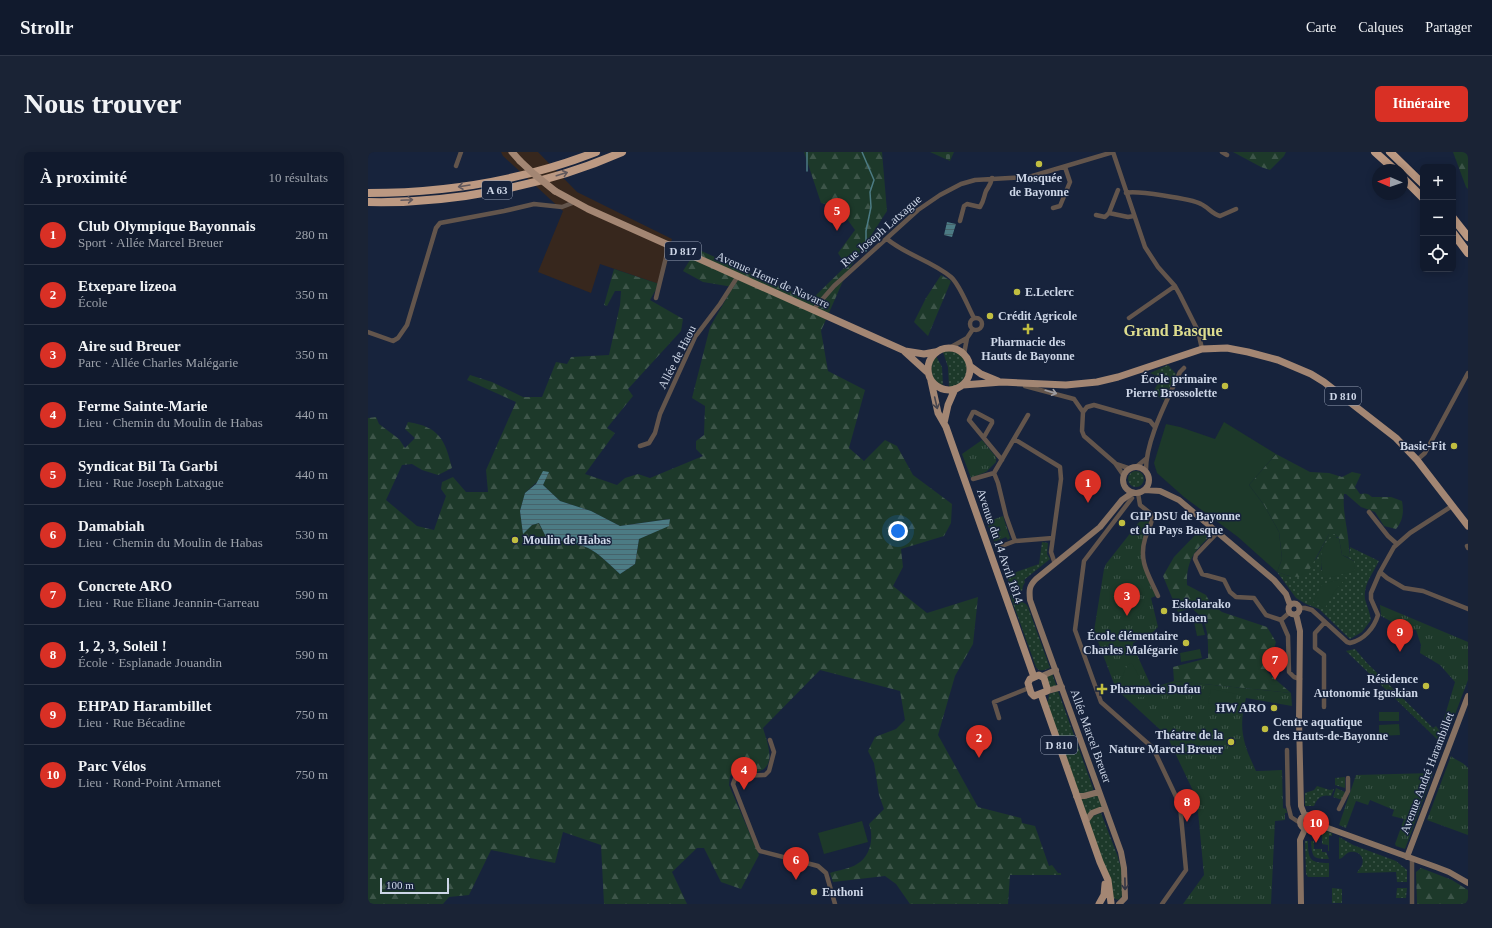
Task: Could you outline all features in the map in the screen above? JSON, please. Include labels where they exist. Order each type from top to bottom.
[{"type":"highway","name":"A 63","points":[[368,193],[440,190],[513,178],[596,152]]},
{"type":"highway","name":"A 63","points":[[368,202],[442,199],[515,187],[569,172],[622,152]]},
{"type":"highway","points":[[1375,152],[1388,164]]},
{"type":"highway","points":[[1390,152],[1420,181]]},
{"type":"highway","points":[[1408,183],[1420,195]]},
{"type":"highway","points":[[1456,222],[1468,237]]},
{"type":"highway","points":[[1455,236],[1468,253]]},
{"type":"main road","name":"Avenue Henri de Navarre","points":[[512,152],[534,174],[555,191],[575,202],[905,351],[924,354],[935,352]]},
{"type":"main road","points":[[951,347],[964,354],[970,366],[970,373],[963,385],[950,390],[939,388],[930,381],[927,372],[930,358],[935,352],[943,348],[951,347]]},
{"type":"main road","name":"D 810","points":[[963,385],[1002,382],[1066,385],[1097,382],[1118,377],[1202,349],[1227,348],[1278,360],[1311,374],[1330,386],[1396,438],[1417,460],[1468,526]]},
{"type":"main road","name":"Avenue Henri de Navarre","points":[[905,351],[927,372]]},
{"type":"main road","name":"D 810","points":[[970,366],[983,375],[1002,382]]},
{"type":"main road","name":"Avenue du 14 Avril 1814","points":[[930,381],[938,413],[944,423],[971,497],[1034,677]]},
{"type":"main road","points":[[944,423],[948,405],[955,389]]},
{"type":"main road","points":[[1042,676],[1048,688],[1044,693],[1034,696],[1031,693],[1028,683],[1030,678],[1042,676]]},
{"type":"main road","name":"D 810","points":[[1044,693],[1076,796],[1108,880],[1112,904]]},
{"type":"main road","name":"D 810","points":[[1100,862],[1105,888],[1100,904]]},
{"type":"main road","points":[[1100,904],[1112,904]]},
{"type":"street","points":[[456,166],[461,152]]},
{"type":"street","points":[[1113,152],[1145,247],[1151,257],[1175,286],[1198,331],[1202,349]]},
{"type":"street","name":"Rue Joseph Latxague","points":[[813,310],[834,286],[918,210],[940,195],[966,181],[992,178],[1029,177],[1113,152]]},
{"type":"street","points":[[1222,152],[1227,155]]},
{"type":"street","points":[[1053,208],[1060,206],[1070,182],[1065,167]]},
{"type":"street","points":[[960,221],[964,206],[967,204],[980,207],[984,200],[986,191],[990,186],[992,178]]},
{"type":"street","points":[[1096,215],[1106,217],[1118,190]]},
{"type":"street","points":[[1126,193],[1139,192],[1191,201],[1201,204],[1220,216],[1236,209]]},
{"type":"street","points":[[368,332],[393,341],[398,338],[407,325],[436,228],[440,223],[534,204],[562,207],[575,202]]},
{"type":"street","points":[[1109,213],[1128,217],[1134,216]]},
{"type":"street","points":[[887,239],[896,246],[941,270],[952,278],[974,318],[980,320],[982,325],[979,329],[972,329]]},
{"type":"street","points":[[656,298],[669,245]]},
{"type":"street","name":"Allée de Haou","points":[[640,446],[649,443],[655,433],[660,414],[695,338],[738,276]]},
{"type":"street","points":[[1129,318],[1175,286]]},
{"type":"street","points":[[964,354],[967,338],[972,329],[970,322],[974,318]]},
{"type":"street","points":[[951,347],[967,338]]},
{"type":"street","points":[[1160,491],[1149,479],[1146,472],[1147,458],[1155,427],[1180,372],[1184,368]]},
{"type":"street","points":[[1417,460],[1426,452],[1468,374]]},
{"type":"street","points":[[1013,383],[1067,397],[1077,402],[1083,412],[1082,431],[1084,436],[1115,463],[1124,476],[1125,487],[1134,495],[1140,505],[1150,513],[1152,519],[1144,540],[1143,560],[1146,572],[1158,596]]},
{"type":"street","points":[[1083,412],[1087,407],[1094,405],[1150,421],[1155,427]]},
{"type":"street","points":[[984,437],[992,421],[973,412],[969,420],[1002,460]]},
{"type":"street","points":[[973,479],[994,473],[1028,415]]},
{"type":"street","points":[[1014,439],[1058,466],[1061,472],[1051,552],[1055,564]]},
{"type":"street","points":[[1124,476],[1147,458]]},
{"type":"street","points":[[1115,463],[1133,468],[1140,468],[1146,472]]},
{"type":"street","points":[[994,473],[1006,516],[1015,541]]},
{"type":"street","points":[[1145,490],[1149,483],[1149,479]]},
{"type":"street","name":"Allée Marcel Breuer","points":[[1119,904],[1125,898],[1124,861],[1030,600],[1029,590],[1034,581],[1102,525],[1122,500],[1125,487]]},
{"type":"street","points":[[1162,904],[1186,870],[1180,805],[1153,748],[1101,702],[1075,630],[1084,561],[1134,495],[1145,490],[1160,491],[1179,500],[1274,580],[1288,598],[1294,609],[1300,631],[1299,720],[1301,806],[1305,816]]},
{"type":"street","name":"Allée Marcel Breuer","points":[[1122,500],[1134,495]]},
{"type":"street","points":[[1281,620],[1294,609],[1305,608],[1312,610],[1350,644],[1358,641],[1373,627],[1378,615],[1370,593],[1380,572],[1397,544],[1452,506]]},
{"type":"street","points":[[1369,512],[1388,536],[1397,544]]},
{"type":"street","points":[[1218,532],[1196,555],[1195,559],[1202,574],[1224,580],[1232,595],[1240,598],[1254,598],[1266,615],[1281,620],[1288,636],[1289,672],[1294,677],[1300,679]]},
{"type":"street","points":[[999,546],[1015,541],[1053,538]]},
{"type":"street","points":[[1380,572],[1404,588],[1423,591],[1468,609]]},
{"type":"street","points":[[1324,707],[1324,655],[1316,649],[1315,633],[1325,622]]},
{"type":"street","points":[[1042,676],[1056,670]]},
{"type":"street","name":"Allée Marcel Breuer","points":[[1044,693],[1062,687]]},
{"type":"street","points":[[999,718],[994,702],[1030,688]]},
{"type":"street","name":"Avenue André Harambillet","points":[[1409,858],[1468,696]]},
{"type":"street","points":[[770,740],[774,752],[769,771],[765,775],[736,776],[733,784],[758,848],[760,851],[818,866],[826,873],[835,904]]},
{"type":"street","points":[[1287,750],[1288,805],[1291,817],[1300,823],[1301,827],[1305,829],[1310,829],[1314,823]]},
{"type":"street","points":[[1339,809],[1348,791],[1348,778]]},
{"type":"street","name":"Allée Marcel Breuer","points":[[1076,796],[1084,796],[1099,792]]},
{"type":"street","points":[[1086,821],[1092,813],[1105,808]]},
{"type":"street","points":[[1300,823],[1301,818],[1311,816],[1314,823],[1449,872],[1468,882]]},
{"type":"street","points":[[1301,904],[1300,840],[1305,829]]},
{"type":"street","points":[[1409,858],[1412,904]]},
{"type":"shaded area","points":[[501,152],[538,152],[577,192],[672,239],[659,284],[600,264],[591,293],[538,272],[563,211],[503,156]]},
{"type":"shaded area","points":[[947,222],[956,224],[952,237],[944,235]]},
{"type":"shaded area","points":[[543,471],[549,472],[543,485],[560,501],[591,511],[620,526],[670,519],[669,526],[639,539],[635,564],[620,574],[601,556],[588,548],[578,544],[547,539],[539,523],[532,525],[523,534],[520,511],[525,493],[536,484]]},
{"type":"green space","points":[[804,152],[882,152],[887,211],[846,274],[821,331],[828,371],[865,390],[849,448],[864,461],[885,440],[897,446],[913,475],[952,504],[951,523],[944,536],[901,549],[903,567],[893,586],[927,613],[978,597],[973,644],[955,676],[938,735],[978,807],[1021,818],[1022,823],[1035,826],[1049,866],[1052,865],[1058,873],[1061,873],[1061,875],[1010,875],[1008,904],[910,904],[896,884],[885,876],[833,882],[830,873],[854,866],[862,861],[870,846],[871,835],[869,824],[884,809],[879,795],[874,763],[868,751],[875,737],[896,729],[905,720],[900,691],[820,670],[763,728],[769,753],[767,765],[757,772],[740,771],[730,776],[729,785],[759,855],[741,889],[721,882],[704,848],[697,848],[672,872],[687,904],[604,904],[601,845],[563,832],[555,863],[491,850],[469,895],[449,897],[443,904],[368,904],[368,418],[376,417],[379,424],[399,439],[405,448],[415,438],[405,429],[408,422],[419,424],[434,431],[443,442],[447,449],[452,468],[438,475],[422,470],[412,464],[402,465],[386,500],[417,526],[434,530],[446,496],[441,489],[442,482],[453,477],[466,492],[488,492],[486,470],[516,402],[467,380],[470,375],[492,382],[523,397],[542,397],[556,362],[567,364],[571,357],[609,355],[620,305],[621,291],[615,291],[607,306],[604,305],[614,269],[659,284],[650,300],[683,319],[681,331],[628,389],[633,396],[607,428],[615,433],[585,474],[617,485],[625,478],[638,474],[650,478],[703,456],[696,449],[696,441],[704,435],[705,406],[692,398],[710,327],[733,287],[703,282],[683,271],[697,249],[811,300],[846,266],[838,253],[855,230],[839,208],[821,203]],"holes":[[[548,472],[543,485],[560,501],[591,511],[620,526],[669,519],[668,526],[639,539],[635,564],[620,574],[601,556],[588,548],[578,544],[547,539],[539,523],[532,525],[523,533],[520,511],[525,493]]]},
{"type":"green space","points":[[930,152],[954,152],[950,161]]},
{"type":"green space","points":[[1233,152],[1286,152],[1270,170],[1261,167]]},
{"type":"green space","points":[[1453,152],[1468,152],[1468,189],[1466,187]]},
{"type":"green space","points":[[941,275],[951,281],[928,336],[914,322],[926,298]]},
{"type":"green space","points":[[948,351],[956,353],[962,357],[966,362],[967,368],[966,375],[962,380],[957,385],[949,387],[948,367],[943,352]]},
{"type":"green space","points":[[936,356],[942,367],[943,385],[935,380],[931,369],[933,360]]},
{"type":"green space","points":[[1168,365],[1176,374],[1164,400],[1152,394],[1161,378],[1150,373]]},
{"type":"green space","points":[[1224,422],[1276,454],[1249,485],[1264,505],[1279,532],[1282,559],[1277,572],[1238,537],[1184,497],[1157,473],[1154,463],[1166,424],[1180,427],[1215,439]]},
{"type":"green space","points":[[982,440],[996,457],[996,462],[986,472],[971,478],[962,454]]},
{"type":"green space","points":[[1276,454],[1310,472],[1329,473],[1342,477],[1352,472],[1361,474],[1355,487],[1360,494],[1363,493],[1372,497],[1391,497],[1402,501],[1402,520],[1396,529],[1384,526],[1375,512],[1361,507],[1346,494],[1344,494],[1344,509],[1349,555],[1347,557],[1342,555],[1339,538],[1335,534],[1329,534],[1306,576],[1295,577],[1277,572],[1282,559],[1279,532],[1264,505],[1249,485]]},
{"type":"green space","points":[[1133,471],[1139,471],[1144,476],[1142,485],[1139,487],[1133,487],[1128,482],[1128,476]]},
{"type":"green space","points":[[1003,516],[1010,538],[1008,540],[1006,537],[994,542],[987,522]]},
{"type":"green space","points":[[1143,517],[1150,522],[1142,551],[1156,596],[1151,598],[1158,627],[1149,636],[1133,643],[1152,688],[1174,681],[1291,693],[1292,706],[1246,698],[1242,719],[1245,744],[1256,771],[1282,770],[1283,808],[1286,809],[1287,813],[1285,813],[1285,820],[1275,821],[1271,904],[1183,904],[1204,875],[1196,797],[1167,736],[1116,689],[1094,631],[1106,564]]},
{"type":"green space","points":[[1199,531],[1209,537],[1195,553],[1189,564],[1187,585],[1206,595],[1211,604],[1222,612],[1267,627],[1276,642],[1267,672],[1291,693],[1174,681],[1173,667],[1208,658],[1207,630],[1202,618],[1191,608],[1178,612],[1163,576],[1174,557]]},
{"type":"green space","points":[[1329,534],[1335,534],[1339,538],[1337,537],[1322,553],[1321,570],[1354,561],[1347,557],[1349,555],[1350,547],[1379,561],[1369,579],[1365,594],[1371,620],[1362,632],[1350,639],[1319,609],[1296,598],[1277,572],[1289,576],[1316,559]]},
{"type":"green space","points":[[1332,537],[1339,538],[1342,555],[1354,561],[1355,571],[1324,579],[1321,563],[1322,551],[1327,541]]},
{"type":"green space","points":[[1042,542],[1048,543],[1047,554],[1050,559],[1024,580],[1025,582],[1022,591],[1011,585],[1005,576],[1039,564]]},
{"type":"green space","points":[[1346,578],[1335,591],[1325,608],[1313,602],[1322,584]]},
{"type":"green space","points":[[1010,595],[1026,604],[1028,607],[1050,668],[1041,670],[1036,667]]},
{"type":"green space","points":[[1380,605],[1468,642],[1468,680],[1451,725],[1443,722],[1455,682],[1440,665],[1420,653],[1421,645],[1416,630],[1405,629],[1381,616]]},
{"type":"green space","points":[[1201,620],[1205,635],[1197,636],[1194,622]]},
{"type":"green space","points":[[1200,649],[1202,658],[1181,662],[1180,653]]},
{"type":"green space","points":[[1355,649],[1367,663],[1433,728],[1436,726],[1441,733],[1444,743],[1443,745],[1346,651]]},
{"type":"green space","points":[[1131,663],[1139,676],[1144,689],[1144,697],[1137,697],[1122,682],[1124,671]]},
{"type":"green space","points":[[1052,673],[1057,687],[1050,689],[1047,677]]},
{"type":"green space","points":[[1211,689],[1237,694],[1233,716],[1225,715],[1226,706],[1208,703]]},
{"type":"green space","points":[[1058,691],[1093,788],[1093,790],[1084,794],[1078,792],[1047,702],[1049,694]]},
{"type":"green space","points":[[1379,712],[1399,712],[1399,721],[1379,721]]},
{"type":"green space","points":[[1399,724],[1400,735],[1379,736],[1379,725]]},
{"type":"green space","points":[[1451,756],[1468,768],[1468,835],[1427,820]]},
{"type":"green space","points":[[1433,773],[1405,849],[1396,846],[1395,844],[1404,819],[1392,816],[1394,810],[1370,800],[1368,805],[1356,801],[1346,828],[1339,825],[1356,775]]},
{"type":"green space","points":[[1345,777],[1345,788],[1335,785],[1335,778]]},
{"type":"green space","points":[[1317,786],[1330,790],[1334,789],[1331,796],[1320,797],[1314,806],[1305,806],[1305,793],[1314,790]]},
{"type":"green space","points":[[1336,788],[1345,792],[1342,800],[1333,797]]},
{"type":"green space","points":[[1098,794],[1102,806],[1087,816],[1081,798]]},
{"type":"green space","points":[[1101,813],[1121,865],[1123,894],[1118,900],[1113,898],[1088,821],[1093,816]]},
{"type":"green space","points":[[862,821],[868,842],[824,854],[818,833]]},
{"type":"green space","points":[[1322,830],[1332,833],[1332,836],[1329,836],[1329,851],[1328,845],[1322,844]]},
{"type":"green space","points":[[1339,837],[1353,845],[1396,861],[1407,870],[1407,882],[1397,882],[1396,872],[1357,873],[1363,862],[1362,857],[1358,853],[1353,852],[1348,853],[1339,859]]},
{"type":"green space","points":[[1305,841],[1308,841],[1311,859],[1318,862],[1329,863],[1329,877],[1308,877],[1306,874]]},
{"type":"green space","points":[[1311,841],[1314,841],[1314,849],[1322,849],[1322,852],[1326,852],[1329,859],[1320,859],[1314,856]]},
{"type":"green space","points":[[1421,868],[1452,880],[1468,890],[1468,904],[1417,904],[1416,872]]},
{"type":"green space","points":[[1332,888],[1342,889],[1342,903],[1332,903]]},
{"type":"green space","points":[[1397,888],[1407,888],[1406,898],[1396,898]]},
{"type":"waterway","points":[[807,152],[807,171]]},
{"type":"waterway","points":[[862,152],[874,180],[870,192],[871,207],[866,231],[866,251]]},
{"type":"place","name":"Mosquée de Bayonne","points":[[1039,164]]},
{"type":"place","name":"Syndicat Bil Ta Garbi","points":[[837,231]]},
{"type":"place","name":"E.Leclerc","points":[[1017,292]]},
{"type":"place","name":"Crédit Agricole","points":[[990,316]]},
{"type":"place","name":"Pharmacie des Hauts de Bayonne","points":[[1028,329]]},
{"type":"place","name":"École primaire Pierre Brossolette","points":[[1225,386]]},
{"type":"place","name":"Basic-Fit","points":[[1454,446]]},
{"type":"place","name":"Club Olympique Bayonnais","points":[[1088,503]]},
{"type":"place","name":"GIP DSU de Bayonne et du Pays Basque","points":[[1122,523]]},
{"type":"place","name":"Moulin de Habas","points":[[515,540]]},
{"type":"place","name":"Eskolarako bidaen","points":[[1164,611]]},
{"type":"place","name":"Aire sud Breuer","points":[[1127,616]]},
{"type":"place","name":"École élémentaire Charles Malégarie","points":[[1186,643]]},
{"type":"place","name":"EHPAD Harambillet","points":[[1400,652]]},
{"type":"place","name":"Concrete ARO","points":[[1275,680]]},
{"type":"place","name":"Résidence Autonomie Iguskian","points":[[1426,686]]},
{"type":"place","name":"Pharmacie Dufau","points":[[1102,689]]},
{"type":"place","name":"HW ARO","points":[[1274,708]]},
{"type":"place","name":"Centre aquatique des Hauts-de-Bayonne","points":[[1265,729]]},
{"type":"place","name":"Théatre de la Nature Marcel Breuer","points":[[1231,742]]},
{"type":"place","name":"Etxepare lizeoa","points":[[979,758]]},
{"type":"place","name":"Ferme Sainte-Marie","points":[[744,790]]},
{"type":"place","name":"1, 2, 3, Soleil !","points":[[1187,822]]},
{"type":"place","name":"Parc Vélos","points":[[1316,843]]},
{"type":"place","name":"Damabiah","points":[[796,880]]},
{"type":"place","name":"Enthoni","points":[[814,892]]},
{"type":"district","name":"Grand Basque","points":[[1173,330]]}]
